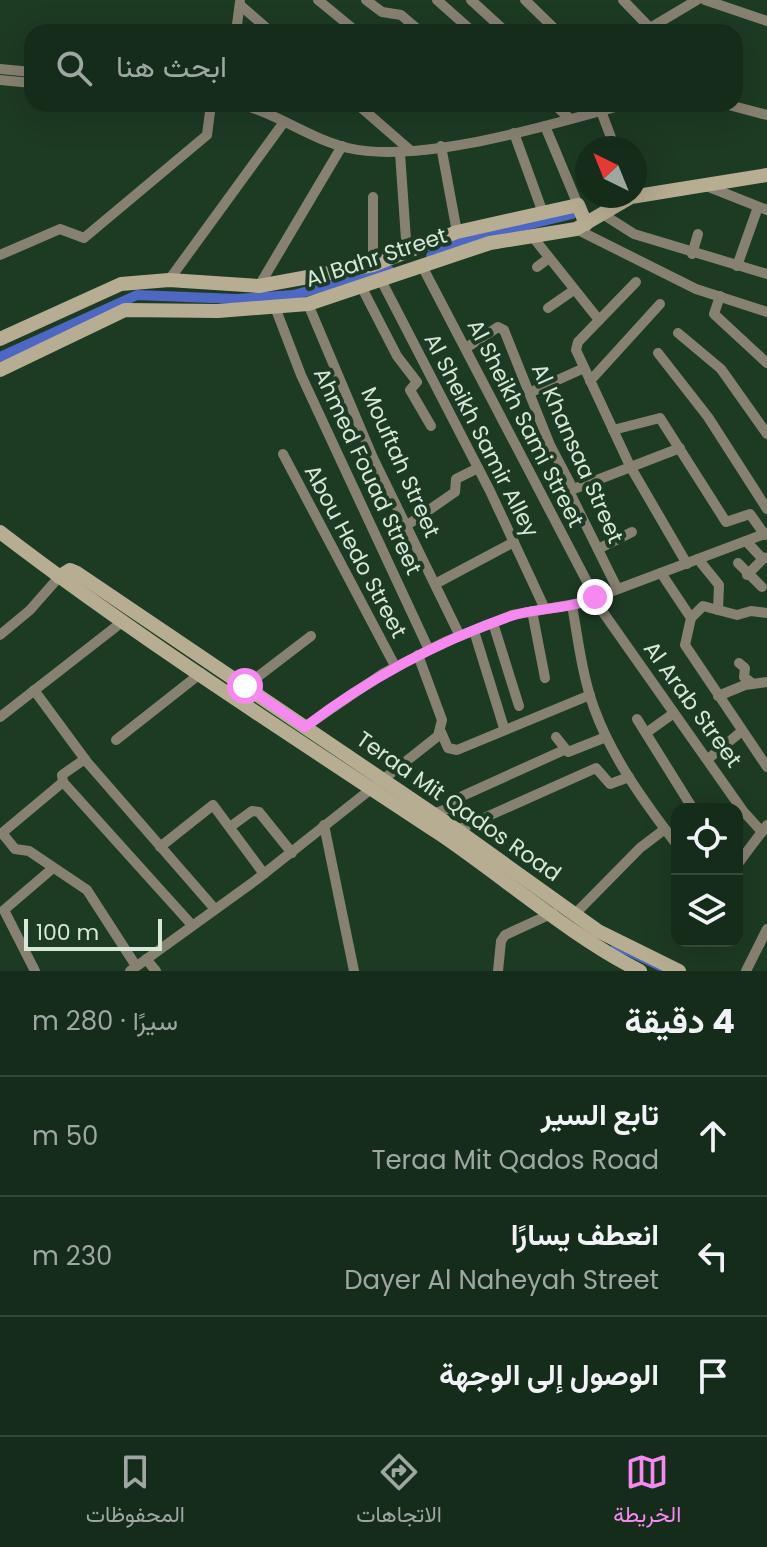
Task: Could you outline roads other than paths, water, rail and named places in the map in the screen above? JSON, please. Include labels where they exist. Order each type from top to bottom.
[{"type":"street","points":[[318,0],[347,24]]},
{"type":"street","points":[[366,0],[382,12],[401,15],[412,24]]},
{"type":"street","points":[[437,0],[464,24]]},
{"type":"street","points":[[471,0],[497,24]]},
{"type":"street","points":[[525,0],[550,24]]},
{"type":"street","points":[[623,0],[646,24]]},
{"type":"street","points":[[661,24],[697,0]]},
{"type":"street","points":[[705,0],[767,21]]},
{"type":"street","points":[[237,24],[240,2]]},
{"type":"street","points":[[240,2],[263,24]]},
{"type":"street","points":[[0,69],[24,71]]},
{"type":"street","points":[[0,80],[24,82]]},
{"type":"street","points":[[743,109],[767,115]]},
{"type":"street","points":[[0,255],[60,229],[84,238],[207,135],[210,112]]},
{"type":"street","points":[[259,112],[342,146],[406,152],[514,133],[598,112],[609,136]]},
{"type":"street","points":[[365,112],[406,152],[407,254]]},
{"type":"street","points":[[563,112],[570,119]]},
{"type":"street","points":[[169,280],[284,122]]},
{"type":"street","points":[[545,126],[575,198]]},
{"type":"street","points":[[514,133],[543,213]]},
{"type":"street","points":[[259,286],[342,146]]},
{"type":"street","points":[[441,146],[457,232]]},
{"type":"street","name":"Al Bahr Street","points":[[647,194],[767,175]]},
{"type":"street","points":[[704,185],[762,208],[737,266]]},
{"type":"street","points":[[373,197],[373,265]]},
{"type":"street","name":"Al Bahr Street","points":[[0,370],[125,310],[218,311],[308,304],[422,266],[488,234],[543,213],[575,206]]},
{"type":"street","points":[[578,208],[581,226],[696,289],[767,312]]},
{"type":"street","name":"Al Bahr Street","points":[[0,339],[98,291],[145,280],[259,286],[373,265],[457,232],[532,236],[581,226],[611,208]]},
{"type":"street","points":[[601,213],[634,234],[692,254],[767,274]]},
{"type":"street","points":[[692,254],[698,234]]},
{"type":"street","points":[[532,236],[599,320]]},
{"type":"street","points":[[537,267],[549,258]]},
{"type":"street","name":"Al Sheikh Sami Street","points":[[422,266],[594,598]]},
{"type":"street","name":"Al Sheikh Samir Alley","points":[[381,280],[478,468],[545,609]]},
{"type":"street","points":[[636,282],[576,346],[630,466],[687,564]]},
{"type":"street","points":[[362,288],[397,356],[412,371],[417,382],[410,390],[431,426]]},
{"type":"street","points":[[548,308],[574,290]]},
{"type":"street","points":[[720,296],[714,314],[767,363]]},
{"type":"street","name":"Mouftah Street","points":[[308,304],[406,526],[460,636]]},
{"type":"street","points":[[590,381],[660,304]]},
{"type":"street","name":"Ahmed Fouad Street","points":[[275,307],[301,375],[424,652],[442,720],[441,732]]},
{"type":"street","name":"Al Khansaa Street","points":[[466,348],[498,327],[502,328],[571,490],[617,588]]},
{"type":"street","points":[[678,333],[721,369],[767,434]]},
{"type":"street","points":[[658,353],[708,417],[767,509]]},
{"type":"street","points":[[529,393],[584,368]]},
{"type":"street","points":[[305,727],[395,666],[460,636],[532,611],[594,598],[766,534],[750,514],[726,522],[658,417],[613,430]]},
{"type":"street","points":[[571,490],[680,448]]},
{"type":"street","name":"Abou Hedo Street","points":[[283,454],[395,666]]},
{"type":"street","points":[[406,526],[457,491],[456,479],[478,468]]},
{"type":"street","name":"Teraa Mit Qados Road","points":[[0,532],[122,622],[201,673],[239,691]]},
{"type":"street","points":[[598,549],[632,532]]},
{"type":"street","points":[[746,541],[765,558],[747,575]]},
{"type":"street","points":[[435,584],[514,542]]},
{"type":"street","points":[[698,559],[719,585],[718,610]]},
{"type":"street","points":[[738,563],[762,587]]},
{"type":"street","name":"Teraa Mit Qados Road","points":[[59,577],[66,571],[77,573],[239,691],[556,908],[575,914],[627,948],[679,971]]},
{"type":"street","points":[[661,573],[691,618]]},
{"type":"street","points":[[0,635],[30,610],[59,577]]},
{"type":"street","name":"Al Arab Street","points":[[594,598],[674,713],[764,833]]},
{"type":"street","points":[[572,605],[590,695],[606,737],[629,777],[671,837]]},
{"type":"street","points":[[767,613],[751,611],[737,615],[703,606],[691,618],[685,645],[767,767]]},
{"type":"street","points":[[532,611],[545,678]]},
{"type":"street","points":[[0,717],[122,622]]},
{"type":"street","points":[[493,623],[519,706]]},
{"type":"street","points":[[474,631],[504,728]]},
{"type":"street","points":[[239,691],[311,636]]},
{"type":"street","points":[[739,663],[745,668],[744,677],[753,684]]},
{"type":"street","points":[[116,740],[201,673]]},
{"type":"street","points":[[718,696],[767,682]]},
{"type":"street","points":[[34,690],[85,759],[214,908]]},
{"type":"street","points":[[137,965],[292,853],[441,732],[448,748],[453,750],[590,695]]},
{"type":"street","points":[[646,733],[674,713]]},
{"type":"street","points":[[637,719],[689,803]]},
{"type":"street","name":"Teraa Mit Qados Road","points":[[287,722],[305,727],[378,785],[457,830],[640,971]]},
{"type":"street","points":[[708,759],[742,731]]},
{"type":"street","points":[[556,737],[564,750]]},
{"type":"street","points":[[433,814],[455,806],[458,798],[564,750],[571,752],[606,737]]},
{"type":"street","points":[[85,759],[61,776],[63,782],[191,924]]},
{"type":"street","points":[[457,830],[596,768],[610,784],[629,777]]},
{"type":"street","points":[[63,782],[2,833],[15,849],[28,850],[87,890],[137,965],[156,971]]},
{"type":"street","points":[[160,847],[213,805],[264,874]]},
{"type":"street","points":[[230,827],[252,811],[259,812],[292,853]]},
{"type":"street","points":[[324,825],[354,971]]},
{"type":"street","points":[[575,914],[640,848],[665,829]]},
{"type":"street","points":[[743,857],[764,833]]},
{"type":"street","points":[[35,971],[4,910],[53,868]]},
{"type":"street","points":[[498,971],[501,941],[505,935],[556,908]]},
{"type":"street","points":[[746,971],[767,929]]},
{"type":"waterway","points":[[431,256],[470,239],[572,214]]},
{"type":"waterway","points":[[0,357],[137,295],[237,299],[293,295],[389,270]]},
{"type":"waterway","points":[[612,947],[663,971]]}]
